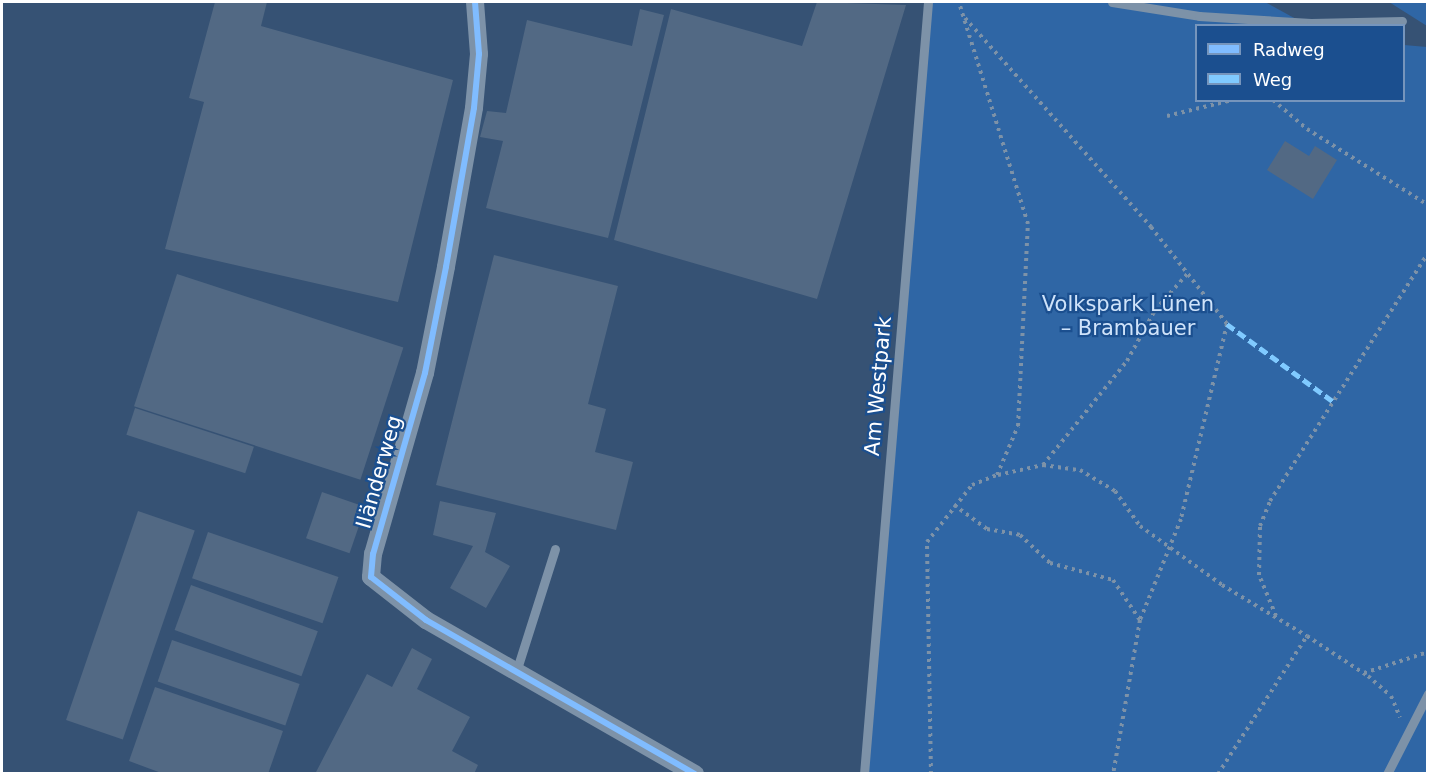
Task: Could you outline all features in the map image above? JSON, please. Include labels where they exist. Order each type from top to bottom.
[{"type":"street","name":"Iländerweg","points":[[475,2],[479,54],[474,108],[448,256],[425,373],[373,554],[371,578],[426,620],[695,774]]},
{"type":"lane","name":"Am Westpark","points":[[864,774],[928,2]]},
{"type":"lane","points":[[1112,2],[1199,16],[1311,24],[1402,21]]},
{"type":"lane","points":[[516,672],[555,549]]},
{"type":"lane","points":[[1387,774],[1428,694]]},
{"type":"path","points":[[959,2],[1028,224],[1018,426],[997,475]]},
{"type":"path","points":[[965,18],[1189,272],[1227,324],[1181,519],[1140,620],[1112,773]]},
{"type":"path","points":[[1167,116],[1224,102]]},
{"type":"path","points":[[1275,102],[1307,129],[1428,205]]},
{"type":"path","points":[[1276,616],[1259,575],[1260,526],[1270,501],[1428,253]]},
{"type":"path","points":[[1043,465],[1127,361],[1155,310],[1189,272]]},
{"type":"path","points":[[931,774],[927,542],[954,504],[972,486],[997,475],[1043,465],[1080,470],[1116,491],[1140,526],[1222,585],[1276,616],[1364,674],[1391,696],[1408,734]]},
{"type":"path","points":[[954,504],[987,529],[1020,535],[1050,563],[1113,580],[1140,620]]},
{"type":"path","points":[[1218,774],[1307,636]]},
{"type":"path","points":[[1364,674],[1428,652]]},
{"type":"green space","name":"Volkspark Lünen – Brambauer","points":[[928,2],[1265,2],[1305,24],[1195,24],[1195,102],[1405,102],[1405,45],[1427,47],[1427,773],[862,774]]},
{"type":"green space","points":[[1389,2],[1427,2],[1427,26]]},
{"type":"building","points":[[215,2],[267,2],[261,26],[453,80],[398,302],[165,249],[204,102],[189,98]]},
{"type":"building","points":[[817,2],[906,5],[817,299],[614,240],[671,9],[802,46]]},
{"type":"building","points":[[640,9],[664,15],[608,238],[486,208],[503,141],[480,137],[487,111],[506,113],[527,20],[632,46]]},
{"type":"building","points":[[1285,141],[1309,156],[1315,146],[1337,160],[1313,199],[1267,170]]},
{"type":"building","points":[[494,255],[618,286],[588,404],[606,409],[595,452],[633,462],[616,530],[436,485]]},
{"type":"building","points":[[177,274],[403,348],[360,480],[134,406]]},
{"type":"building","points":[[135,408],[254,447],[245,473],[126,435]]},
{"type":"building","points":[[322,492],[365,507],[350,553],[306,538]]},
{"type":"building","points":[[440,501],[496,513],[485,552],[510,566],[486,608],[450,588],[473,546],[433,535]]},
{"type":"building","points":[[138,511],[195,531],[123,739],[66,720]]},
{"type":"building","points":[[208,532],[338,577],[323,623],[192,578]]},
{"type":"building","points":[[191,585],[318,631],[301,676],[175,630]]},
{"type":"building","points":[[172,640],[300,684],[285,726],[158,682]]},
{"type":"building","points":[[412,648],[432,659],[417,689],[470,717],[452,751],[478,765],[474,774],[315,774],[367,674],[392,687]]},
{"type":"building","points":[[155,687],[283,731],[268,774],[164,774],[129,761]]},
{"type":"marked path","points":[[1227,324],[1334,402]]},
{"type":"cycle path","points":[[475,2],[479,54],[474,108],[446,267],[425,373],[373,554],[371,577],[426,620],[695,774]]}]
